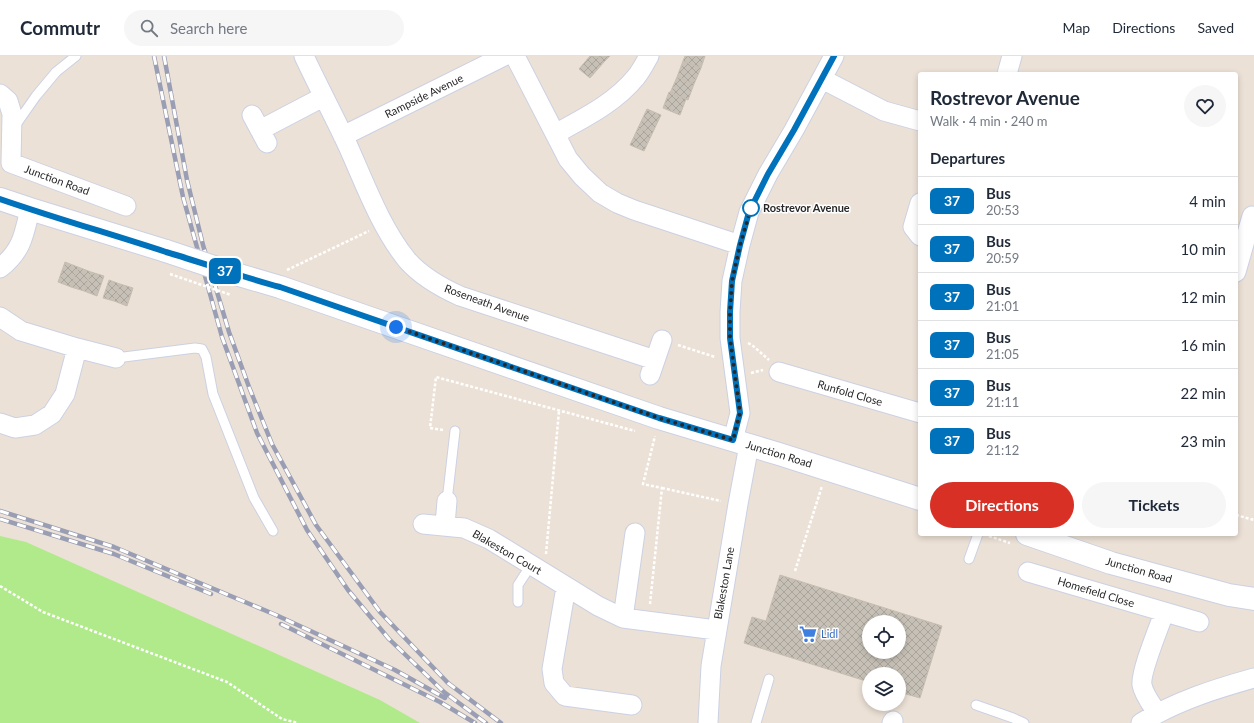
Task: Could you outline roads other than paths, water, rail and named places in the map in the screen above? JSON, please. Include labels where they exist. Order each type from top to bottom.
[{"type":"main road","name":"Junction Road","points":[[0,199],[280,287],[659,418],[828,469],[918,498]]},
{"type":"main road","name":"Junction Road","points":[[1033,536],[1111,563],[1229,595],[1254,599]]},
{"type":"street","name":"Roseneath Avenue","points":[[304,56],[392,239],[408,260],[431,280],[444,289],[460,296],[652,368],[662,340]]},
{"type":"street","name":"Rampside Avenue","points":[[343,136],[504,56]]},
{"type":"street","points":[[514,56],[568,159],[582,176],[600,193],[617,203],[634,210],[740,245]]},
{"type":"street","points":[[555,134],[599,109],[619,94],[636,77],[649,56]]},
{"type":"street","name":"Blakeston Lane","points":[[708,723],[711,666],[738,504],[741,443],[740,413],[730,338],[732,281],[749,212],[768,174],[794,130],[834,56]]},
{"type":"street","points":[[1008,72],[1012,56]]},
{"type":"street","points":[[822,79],[884,111],[918,120]]},
{"type":"street","name":"Junction Road","points":[[0,94],[8,101],[12,114],[11,163],[126,206]]},
{"type":"street","points":[[260,129],[323,97]]},
{"type":"street","points":[[0,268],[12,258],[20,246],[30,209]]},
{"type":"street","points":[[918,211],[913,227],[918,233]]},
{"type":"street","points":[[1238,262],[1247,215]]},
{"type":"street","points":[[0,318],[21,331],[116,358]]},
{"type":"street","points":[[0,423],[14,428],[35,425],[52,414],[65,394],[77,348]]},
{"type":"street","name":"Runfold Close","points":[[779,372],[918,412]]},
{"type":"street","points":[[445,525],[447,501]]},
{"type":"street","name":"Blakeston Court","points":[[423,524],[464,528],[489,539],[598,606],[623,618],[716,630]]},
{"type":"street","points":[[623,618],[635,533]]},
{"type":"street","name":"Homefield Close","points":[[1028,572],[1199,622]]},
{"type":"street","points":[[566,587],[552,669],[554,683],[565,696],[632,705]]},
{"type":"street","points":[[1164,613],[1143,674],[1142,685],[1147,697],[1149,718],[1213,690],[1254,678]]},
{"type":"lane","points":[[12,131],[36,96],[56,72],[76,56]]},
{"type":"lane","points":[[116,358],[196,348],[202,349],[206,357],[213,394],[254,498],[273,531]]},
{"type":"lane","points":[[447,501],[455,431]]},
{"type":"lane","points":[[969,559],[977,536]]},
{"type":"lane","points":[[518,602],[518,585],[538,569]]},
{"type":"lane","points":[[756,723],[769,679]]},
{"type":"lane","points":[[976,705],[1024,723]]},
{"type":"railway","points":[[154,56],[183,197],[222,337],[257,433],[307,530],[348,590],[389,639],[444,692],[486,723]]},
{"type":"railway","points":[[164,56],[187,180],[203,245],[229,332],[272,444],[316,525],[380,612],[448,683],[501,723]]},
{"type":"railway","points":[[0,511],[114,547],[276,615],[395,670],[445,698]]},
{"type":"railway","points":[[0,519],[114,554],[211,594]]},
{"type":"railway","points":[[281,624],[440,702],[475,723]]},
{"type":"place","name":"Rostrevor Avenue","points":[[751,208]]},
{"type":"place","name":"Lidl","points":[[808,634]]}]
